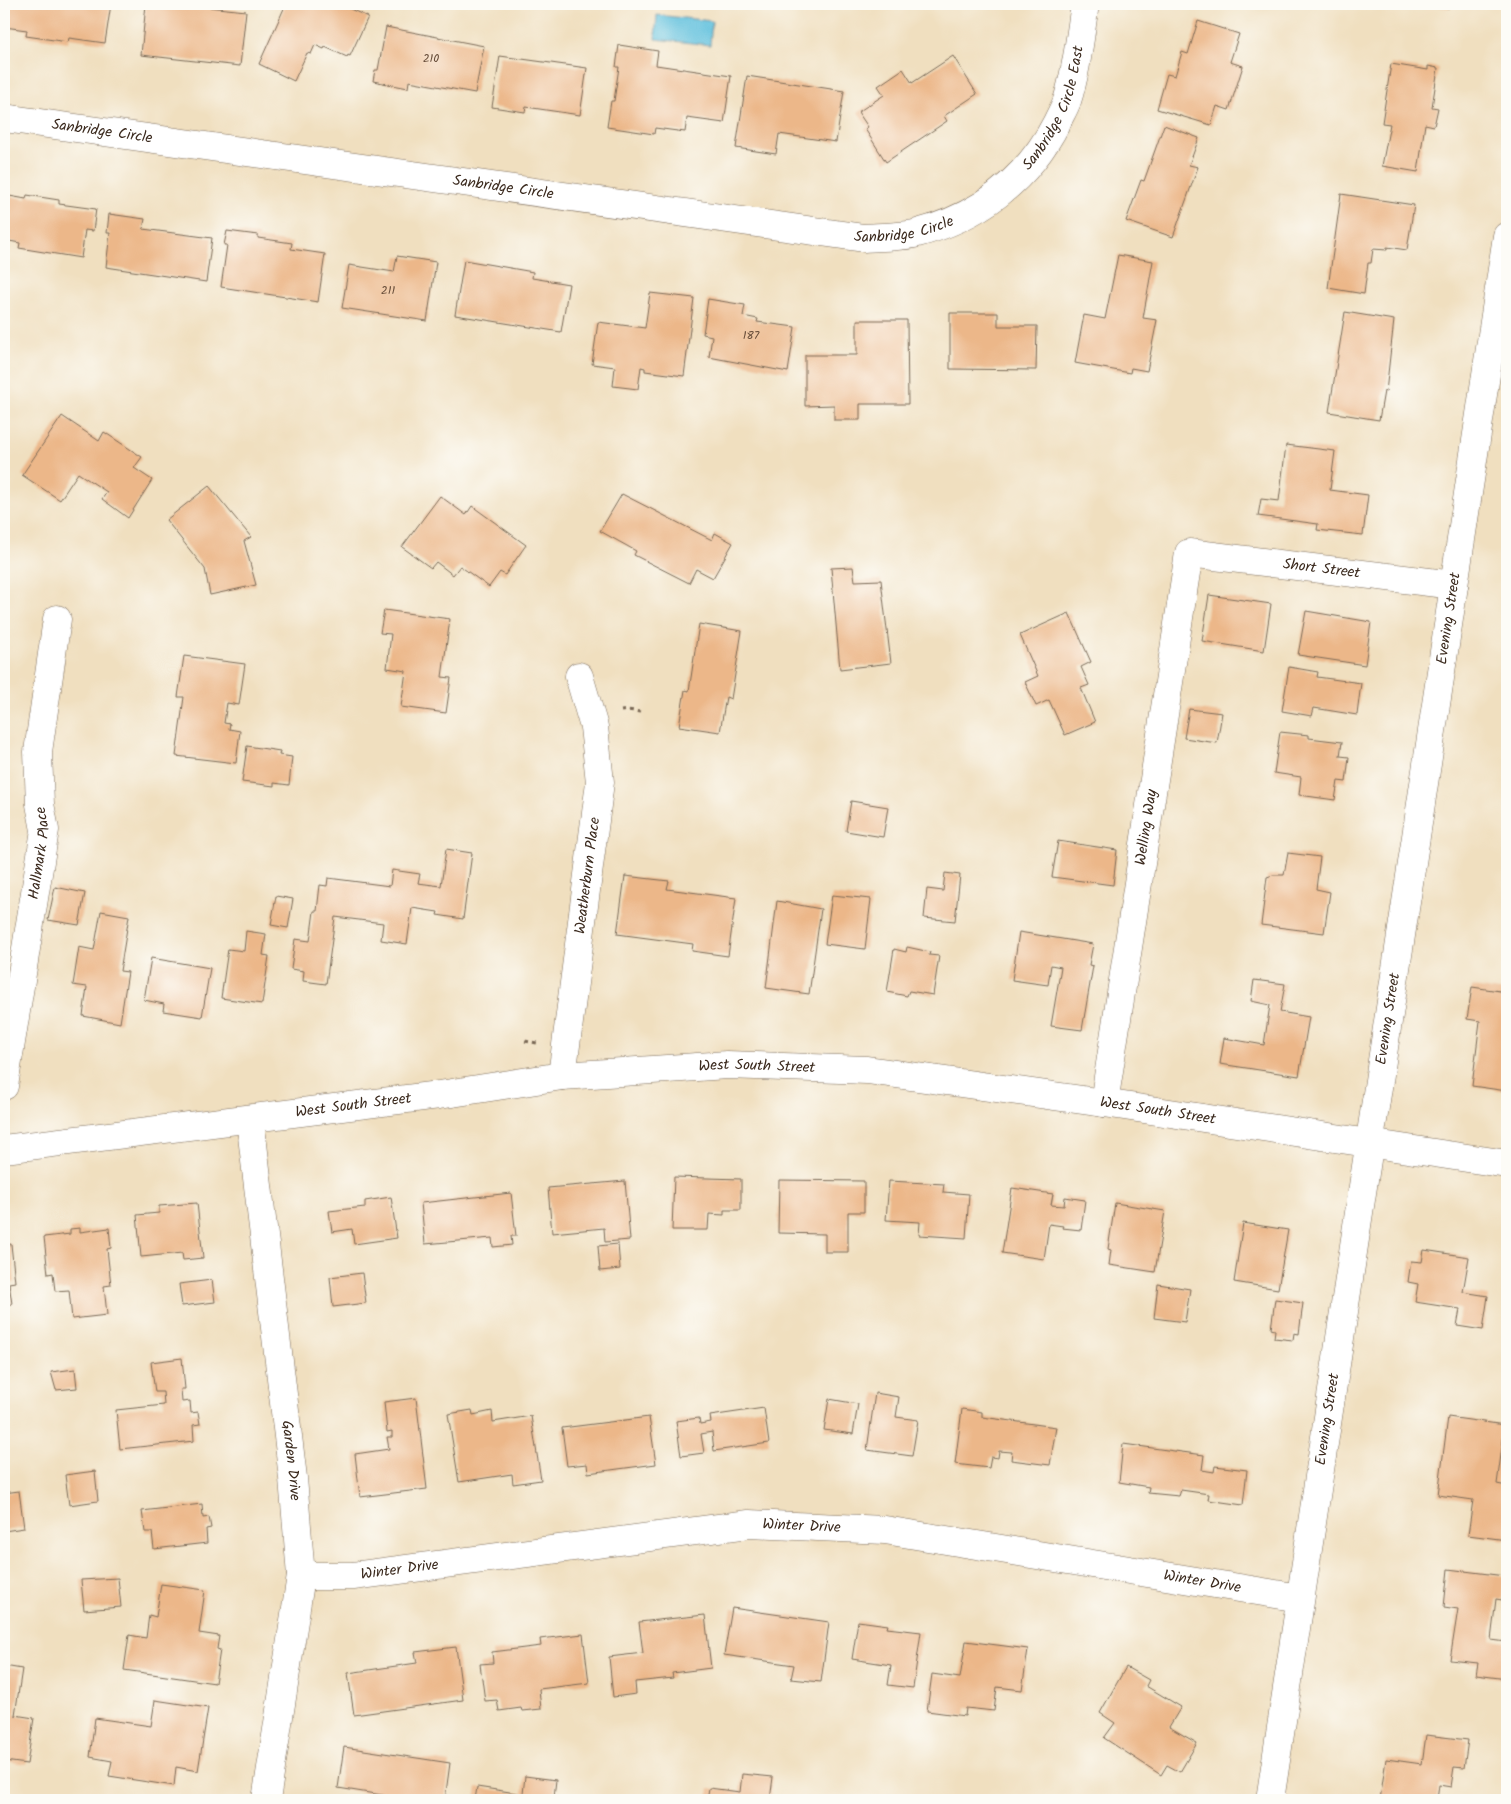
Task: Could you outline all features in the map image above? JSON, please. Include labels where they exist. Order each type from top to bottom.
[{"type":"street","name":"Sanbridge Circle East","points":[[994,198],[1023,173],[1046,142],[1066,103],[1077,61],[1085,4]]},
{"type":"street","name":"Sanbridge Circle","points":[[4,118],[864,238],[912,234],[958,219],[994,198]]},
{"type":"street","name":"Evening Street","points":[[1270,1800],[1507,236]]},
{"type":"street","name":"Short Street","points":[[1189,553],[1454,585]]},
{"type":"street","name":"Welling Way","points":[[1104,1103],[1189,553]]},
{"type":"street","name":"Hallmark Place","points":[[4,1086],[45,830],[40,804],[38,752],[57,619]]},
{"type":"street","name":"Weatherburn Place","points":[[562,1076],[600,782],[594,726],[579,676]]},
{"type":"street","name":"West South Street","points":[[4,1149],[439,1095],[562,1076],[727,1066],[867,1070],[1104,1103],[1507,1164]]},
{"type":"street","name":"Garden Drive","points":[[250,1119],[293,1478],[302,1576],[266,1800]]},
{"type":"street","name":"Winter Drive","points":[[302,1576],[353,1576],[749,1524],[885,1530],[1300,1598]]},
{"type":"path","points":[[628,710],[640,712]]},
{"type":"path","points":[[525,1041],[538,1043]]},
{"type":"water","points":[[657,15],[712,21],[710,45],[655,39]]},
{"type":"building","points":[[4,4],[111,4],[105,43],[69,38],[68,42],[26,36],[27,30],[4,27]]},
{"type":"building","points":[[146,4],[179,4],[246,11],[240,66],[141,55]]},
{"type":"building","points":[[286,4],[339,4],[368,17],[350,56],[348,55],[347,57],[325,47],[324,49],[315,45],[311,54],[307,53],[294,81],[259,64]]},
{"type":"building","points":[[1423,4],[1450,4],[1449,8]]},
{"type":"building","points":[[1198,21],[1239,34],[1230,62],[1243,66],[1229,110],[1217,106],[1211,125],[1157,109],[1167,74],[1175,76],[1182,52],[1188,54]]},
{"type":"building","points":[[386,27],[484,46],[475,93],[409,81],[408,88],[373,81],[375,70],[378,70]]},
{"type":"building","points":[[619,45],[658,51],[656,65],[731,76],[724,123],[687,118],[685,132],[655,128],[654,134],[607,127],[611,101],[614,101],[619,67],[616,67]]},
{"type":"building","points":[[500,56],[587,68],[580,115],[526,107],[525,112],[492,107]]},
{"type":"building","points":[[953,56],[977,94],[944,116],[947,121],[886,162],[865,129],[868,127],[858,112],[884,95],[878,86],[903,69],[912,83]]},
{"type":"building","points":[[1391,64],[1428,70],[1428,66],[1438,68],[1432,107],[1438,108],[1434,126],[1425,124],[1418,172],[1382,166],[1390,124],[1382,123]]},
{"type":"building","points":[[747,76],[844,91],[836,142],[779,134],[776,154],[736,148]]},
{"type":"building","points":[[1164,125],[1199,138],[1189,165],[1198,167],[1173,237],[1126,221],[1141,180],[1144,181]]},
{"type":"building","points":[[1341,194],[1414,205],[1407,250],[1387,247],[1387,250],[1373,249],[1371,263],[1368,263],[1364,294],[1328,288]]},
{"type":"building","points":[[4,195],[26,199],[27,195],[59,200],[59,204],[96,209],[93,231],[85,230],[81,258],[19,248],[20,243],[4,240]]},
{"type":"building","points":[[109,214],[145,219],[143,229],[212,238],[206,282],[106,267],[110,233],[107,233]]},
{"type":"building","points":[[227,231],[258,235],[258,238],[292,243],[291,249],[325,254],[318,302],[221,287]]},
{"type":"building","points":[[1118,255],[1153,261],[1143,318],[1157,320],[1147,371],[1131,368],[1130,373],[1075,363],[1084,315],[1105,319]]},
{"type":"building","points":[[397,256],[436,262],[427,321],[342,308],[349,265],[394,272]]},
{"type":"building","points":[[464,260],[533,272],[532,278],[569,284],[561,332],[455,315]]},
{"type":"building","points":[[650,293],[694,298],[684,376],[645,371],[645,368],[641,367],[638,389],[613,386],[615,367],[592,364],[598,322],[645,328]]},
{"type":"building","points":[[708,299],[745,305],[743,316],[758,319],[757,322],[795,327],[788,372],[709,357],[712,336],[703,334]]},
{"type":"building","points":[[1345,312],[1394,320],[1386,392],[1384,391],[1379,420],[1329,412]]},
{"type":"building","points":[[950,313],[998,313],[998,326],[1037,326],[1036,370],[950,369]]},
{"type":"building","points":[[857,320],[907,320],[908,404],[860,404],[860,420],[834,420],[834,405],[805,406],[805,355],[857,355]]},
{"type":"building","points":[[62,416],[99,441],[104,432],[142,457],[134,468],[152,480],[128,518],[102,499],[107,492],[78,473],[60,500],[22,475]]},
{"type":"building","points":[[1286,445],[1335,451],[1330,490],[1368,495],[1363,535],[1317,530],[1318,524],[1258,516],[1261,499],[1279,501]]},
{"type":"building","points":[[209,486],[251,537],[244,541],[256,585],[210,595],[205,569],[166,520]]},
{"type":"building","points":[[622,494],[712,540],[715,533],[733,543],[713,578],[696,569],[689,583],[634,555],[636,551],[600,531]]},
{"type":"building","points":[[440,496],[466,515],[472,506],[526,545],[505,575],[500,572],[489,587],[460,566],[453,575],[436,562],[431,568],[402,547]]},
{"type":"building","points":[[853,567],[855,581],[881,580],[891,663],[840,669],[831,568]]},
{"type":"building","points":[[1209,595],[1271,604],[1264,651],[1202,641]]},
{"type":"building","points":[[384,610],[450,619],[442,677],[451,678],[446,713],[401,707],[406,671],[387,668],[391,634],[380,633]]},
{"type":"building","points":[[1306,611],[1371,622],[1365,665],[1298,655]]},
{"type":"building","points":[[1069,613],[1091,662],[1081,667],[1089,685],[1081,688],[1095,722],[1065,735],[1049,700],[1036,706],[1025,682],[1038,676],[1020,635]]},
{"type":"building","points":[[699,624],[742,631],[731,699],[726,697],[720,732],[679,726],[685,690],[689,691]]},
{"type":"building","points":[[184,656],[245,664],[239,705],[227,703],[224,723],[230,724],[229,729],[240,731],[236,763],[176,756],[184,697],[178,697]]},
{"type":"building","points":[[1289,667],[1318,672],[1317,677],[1361,683],[1357,715],[1314,708],[1312,716],[1282,711]]},
{"type":"building","points":[[1189,709],[1222,713],[1217,743],[1184,738]]},
{"type":"building","points":[[1280,732],[1309,735],[1309,738],[1342,742],[1340,756],[1349,757],[1346,782],[1338,781],[1335,800],[1299,795],[1301,777],[1274,773]]},
{"type":"building","points":[[247,746],[280,751],[279,755],[292,757],[289,785],[274,783],[274,786],[242,782]]},
{"type":"building","points":[[851,801],[888,807],[883,837],[846,831]]},
{"type":"building","points":[[1058,841],[1117,850],[1113,885],[1052,877]]},
{"type":"building","points":[[446,849],[472,853],[463,919],[437,915],[438,912],[412,908],[407,944],[381,940],[383,923],[335,917],[326,984],[303,981],[304,971],[291,969],[295,939],[310,941],[314,911],[317,911],[320,885],[327,886],[328,878],[390,886],[392,870],[420,874],[418,883],[441,886]]},
{"type":"building","points":[[1288,853],[1320,857],[1316,889],[1330,892],[1324,933],[1261,925],[1267,877],[1284,875]]},
{"type":"building","points":[[945,873],[960,875],[955,921],[924,918],[927,889],[943,891]]},
{"type":"building","points":[[625,876],[669,881],[667,889],[736,898],[728,956],[692,951],[693,944],[617,934]]},
{"type":"building","points":[[55,887],[85,893],[79,925],[48,920]]},
{"type":"building","points":[[832,895],[871,899],[865,949],[825,944]]},
{"type":"building","points":[[276,896],[293,899],[288,928],[271,925]]},
{"type":"building","points":[[777,901],[821,909],[809,994],[766,988]]},
{"type":"building","points":[[101,911],[129,916],[120,971],[128,972],[120,1023],[83,1016],[87,987],[73,985],[79,947],[94,950]]},
{"type":"building","points":[[246,931],[266,934],[263,955],[269,956],[262,1004],[221,998],[228,949],[244,951]]},
{"type":"building","points":[[1019,932],[1093,944],[1089,965],[1093,966],[1082,1030],[1051,1026],[1061,967],[1051,965],[1048,985],[1012,980]]},
{"type":"building","points":[[907,947],[930,952],[929,955],[939,956],[933,995],[909,991],[907,996],[887,992],[894,949],[906,952]]},
{"type":"building","points":[[151,958],[210,968],[202,1017],[163,1011],[164,1004],[144,1000]]},
{"type":"building","points":[[1254,980],[1285,984],[1280,1012],[1309,1017],[1299,1076],[1220,1064],[1224,1038],[1264,1045],[1270,1005],[1251,1001]]},
{"type":"building","points":[[1472,987],[1507,992],[1507,1091],[1472,1086],[1480,1021],[1467,1019]]},
{"type":"building","points":[[674,1177],[741,1179],[741,1210],[724,1210],[724,1215],[709,1214],[708,1230],[672,1230]]},
{"type":"building","points":[[779,1180],[864,1181],[864,1212],[848,1212],[848,1252],[825,1252],[825,1234],[778,1233]]},
{"type":"building","points":[[625,1181],[630,1240],[605,1242],[604,1228],[552,1233],[548,1188]]},
{"type":"building","points":[[889,1181],[944,1184],[943,1192],[969,1194],[966,1238],[919,1235],[920,1222],[886,1220]]},
{"type":"building","points":[[1012,1188],[1053,1194],[1051,1205],[1064,1206],[1065,1197],[1085,1200],[1081,1230],[1062,1228],[1063,1226],[1049,1224],[1044,1259],[1002,1253]]},
{"type":"building","points":[[511,1193],[516,1236],[511,1236],[512,1245],[493,1247],[492,1238],[425,1244],[421,1203]]},
{"type":"building","points":[[391,1197],[397,1238],[354,1244],[352,1229],[332,1232],[329,1211],[365,1207],[365,1201]]},
{"type":"building","points":[[197,1203],[203,1258],[183,1260],[182,1253],[141,1257],[137,1215],[159,1213],[159,1206]]},
{"type":"building","points":[[1115,1203],[1165,1211],[1155,1272],[1109,1265],[1111,1250],[1108,1249]]},
{"type":"building","points":[[1243,1223],[1288,1230],[1278,1289],[1234,1282]]},
{"type":"building","points":[[80,1228],[80,1232],[109,1228],[111,1248],[107,1249],[111,1285],[104,1286],[107,1315],[72,1319],[69,1290],[55,1291],[53,1273],[48,1274],[44,1237],[70,1234],[70,1229]]},
{"type":"building","points":[[11,1244],[15,1282],[9,1283],[12,1304],[4,1305],[4,1245]]},
{"type":"building","points":[[618,1244],[620,1269],[600,1271],[598,1246]]},
{"type":"building","points":[[1424,1250],[1469,1257],[1463,1292],[1488,1296],[1483,1330],[1457,1326],[1460,1309],[1415,1302],[1418,1284],[1408,1282],[1411,1261],[1422,1262]]},
{"type":"building","points":[[362,1273],[366,1303],[333,1307],[330,1277]]},
{"type":"building","points":[[212,1280],[215,1302],[182,1306],[179,1284]]},
{"type":"building","points":[[1158,1284],[1190,1289],[1185,1322],[1154,1318]]},
{"type":"building","points":[[1275,1299],[1303,1303],[1299,1334],[1294,1333],[1293,1340],[1274,1338],[1275,1330],[1271,1329]]},
{"type":"building","points":[[182,1358],[185,1389],[181,1389],[182,1402],[190,1401],[191,1413],[198,1412],[200,1424],[193,1425],[194,1441],[120,1449],[116,1410],[164,1405],[163,1392],[155,1392],[151,1362]]},
{"type":"building","points":[[75,1369],[77,1388],[56,1390],[51,1372]]},
{"type":"building","points":[[875,1393],[899,1397],[896,1417],[918,1420],[912,1456],[867,1450]]},
{"type":"building","points":[[416,1398],[427,1489],[360,1497],[355,1454],[389,1449],[387,1437],[392,1437],[392,1431],[387,1432],[384,1402]]},
{"type":"building","points":[[829,1399],[858,1404],[853,1434],[824,1430]]},
{"type":"building","points":[[764,1408],[769,1443],[714,1451],[712,1432],[701,1434],[704,1453],[681,1456],[676,1421],[699,1418],[700,1424],[711,1422],[710,1416]]},
{"type":"building","points":[[962,1409],[982,1412],[982,1417],[1056,1427],[1050,1465],[1011,1460],[1012,1452],[999,1451],[998,1458],[991,1457],[989,1468],[955,1464]]},
{"type":"building","points":[[472,1410],[473,1415],[492,1411],[493,1422],[531,1416],[541,1480],[513,1484],[512,1474],[459,1482],[448,1414]]},
{"type":"building","points":[[649,1417],[656,1464],[588,1473],[587,1464],[567,1466],[562,1428]]},
{"type":"building","points":[[1448,1417],[1505,1425],[1497,1484],[1507,1486],[1507,1540],[1468,1535],[1473,1500],[1438,1495]]},
{"type":"building","points":[[1123,1444],[1204,1455],[1202,1470],[1214,1472],[1215,1466],[1247,1470],[1243,1505],[1208,1500],[1209,1494],[1181,1490],[1179,1496],[1148,1493],[1149,1487],[1119,1482]]},
{"type":"building","points":[[95,1471],[98,1501],[69,1505],[65,1475]]},
{"type":"building","points":[[19,1491],[24,1528],[4,1531],[4,1493]]},
{"type":"building","points":[[202,1504],[203,1518],[209,1517],[211,1528],[206,1529],[207,1543],[154,1549],[152,1532],[145,1532],[142,1511]]},
{"type":"building","points":[[1448,1569],[1505,1576],[1502,1600],[1496,1599],[1491,1640],[1507,1642],[1507,1679],[1476,1675],[1478,1663],[1450,1660],[1458,1609],[1444,1607]]},
{"type":"building","points":[[118,1578],[121,1607],[84,1610],[81,1580]]},
{"type":"building","points":[[161,1584],[205,1590],[199,1633],[219,1636],[217,1649],[220,1650],[215,1683],[124,1670],[129,1635],[146,1638],[149,1615],[156,1617]]},
{"type":"building","points":[[732,1608],[829,1622],[821,1682],[791,1679],[794,1665],[724,1655]]},
{"type":"building","points":[[705,1615],[711,1668],[672,1673],[673,1678],[635,1682],[636,1694],[613,1697],[609,1657],[643,1653],[639,1622]]},
{"type":"building","points":[[858,1621],[888,1625],[887,1628],[921,1632],[913,1688],[888,1685],[891,1665],[852,1659]]},
{"type":"building","points":[[583,1634],[589,1683],[539,1689],[541,1709],[522,1711],[521,1708],[499,1711],[497,1700],[485,1701],[480,1664],[493,1663],[492,1652],[541,1646],[540,1639]]},
{"type":"building","points":[[966,1641],[1028,1649],[1022,1690],[997,1687],[994,1711],[966,1708],[965,1716],[927,1711],[932,1674],[960,1678]]},
{"type":"building","points":[[456,1647],[463,1700],[354,1715],[348,1673],[417,1663],[415,1652]]},
{"type":"building","points":[[4,1666],[22,1669],[15,1715],[34,1718],[27,1764],[4,1761]]},
{"type":"building","points":[[1126,1667],[1149,1680],[1146,1686],[1181,1707],[1169,1727],[1197,1743],[1180,1772],[1167,1765],[1161,1775],[1104,1738],[1115,1723],[1100,1713]]},
{"type":"building","points":[[155,1700],[208,1708],[198,1771],[176,1767],[174,1786],[109,1776],[112,1761],[90,1757],[95,1718],[151,1726]]},
{"type":"building","points":[[1426,1735],[1468,1740],[1464,1768],[1454,1767],[1451,1787],[1439,1785],[1437,1800],[1380,1800],[1386,1759],[1422,1764]]},
{"type":"building","points":[[344,1747],[450,1763],[445,1800],[406,1800],[338,1788]]},
{"type":"building","points":[[742,1774],[773,1777],[770,1800],[707,1800],[709,1788],[740,1792]]},
{"type":"building","points":[[525,1776],[556,1780],[554,1797],[566,1800],[475,1800],[477,1787],[523,1794]]}]
